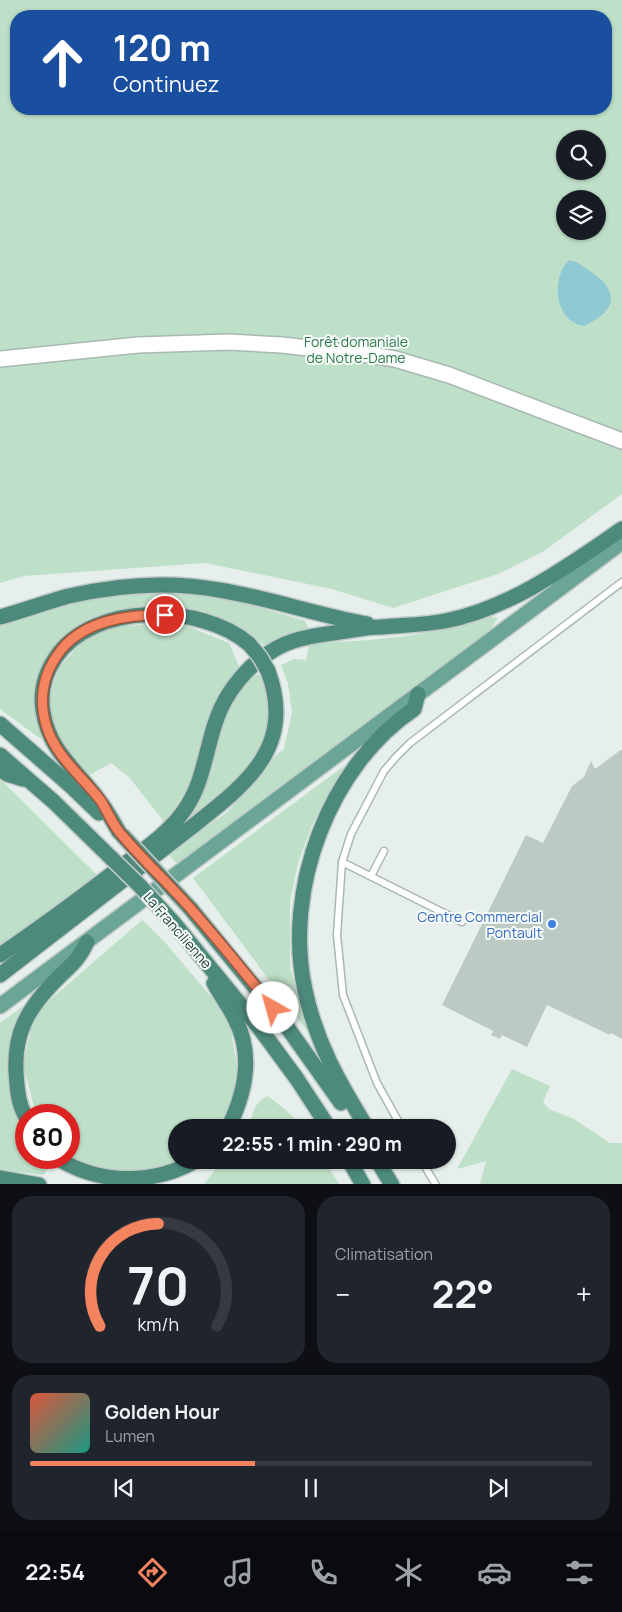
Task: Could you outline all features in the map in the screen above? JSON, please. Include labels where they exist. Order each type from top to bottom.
[{"type":"highway","points":[[0,955],[89,891],[162,836],[174,824],[193,797],[201,778],[217,717],[240,679],[272,650],[295,640],[312,636],[381,626],[427,624],[470,615],[537,584],[622,529]]},
{"type":"highway","points":[[0,618],[67,597],[103,590],[152,585],[220,590],[338,618],[381,626]]},
{"type":"highway","points":[[0,975],[224,802],[252,774],[266,753],[275,732],[277,701],[268,671],[260,657],[249,644],[235,634],[217,626],[183,617],[151,615],[116,619],[84,630],[72,639],[49,667],[43,686],[42,702],[47,727],[62,756],[101,802],[120,834]]},
{"type":"highway","points":[[362,1119],[339,1082],[328,1060],[304,988],[301,958],[303,896],[307,873],[315,847],[324,822],[343,783],[380,738],[402,717],[414,709],[418,694]]},
{"type":"highway","name":"La Francilienne","points":[[0,724],[71,786],[120,834],[190,908],[282,1020],[351,1119]]},
{"type":"highway","name":"La Francilienne","points":[[0,755],[54,802],[140,886],[172,922],[262,1030],[297,1078],[323,1119]]},
{"type":"highway","points":[[0,769],[7,774],[29,781]]},
{"type":"highway","points":[[21,1104],[17,1085],[16,1049],[19,1034],[29,1013],[54,982],[80,957],[87,942]]},
{"type":"highway","points":[[199,953],[234,1017],[244,1042],[247,1067],[245,1082],[232,1119]]},
{"type":"highway","points":[[77,1169],[120,1183],[132,1183],[147,1182],[170,1176],[182,1169]]},
{"type":"highway","points":[[355,1169],[364,1184]]},
{"type":"highway","points":[[0,1178],[39,1184]]},
{"type":"main road","points":[[0,1006],[622,542]]},
{"type":"street","points":[[0,359],[138,345],[229,342],[282,344],[395,358],[449,375],[622,440]]},
{"type":"lane","points":[[397,1119],[377,1083],[343,995],[337,934],[342,862],[351,834],[384,771],[396,757],[422,733],[622,582]]},
{"type":"lane","points":[[371,876],[384,851]]},
{"type":"lane","points":[[342,862],[462,922]]},
{"type":"lane","points":[[427,1169],[436,1184]]},
{"type":"green space","name":"Forêt domaniale de Notre-Dame","points":[[0,0],[622,0],[622,494],[544,551],[498,574],[393,608],[332,589],[205,563],[24,576],[0,583]]},
{"type":"green space","points":[[143,592],[188,594],[239,601],[305,621],[308,628],[268,648],[246,633],[207,615],[101,618],[66,634],[46,659],[39,684],[35,714],[42,740],[0,709],[0,626],[81,601]]},
{"type":"green space","points":[[487,616],[498,618],[491,629],[178,865],[168,854],[226,813],[263,774],[276,755],[284,749],[292,712],[288,684],[281,665],[294,659],[306,660],[309,644],[399,637],[444,629]]},
{"type":"green space","points":[[154,624],[187,626],[229,643],[239,666],[218,694],[190,784],[165,823],[129,777],[111,763],[88,776],[59,739],[48,704],[58,669],[82,642],[111,627]]},
{"type":"green space","points":[[254,674],[262,676],[269,701],[271,725],[252,769],[168,839],[187,820],[196,807],[231,701],[240,688]]},
{"type":"green space","points":[[344,766],[312,825],[298,863],[290,903],[290,968],[311,1036],[193,878]]},
{"type":"green space","points":[[0,779],[99,877],[0,945]]},
{"type":"green space","points":[[142,920],[163,940],[228,1017],[238,1069],[232,1104],[223,1119],[168,1119],[168,1166],[137,1177],[105,1174],[80,1162],[80,1104],[33,1104],[23,1064],[33,1021],[44,1005]]},
{"type":"green space","points":[[25,1005],[7,1055],[9,1093],[15,1111],[15,1169],[47,1169],[44,1175],[0,1170],[0,1023]]},
{"type":"green space","points":[[512,1069],[550,1086],[543,1102],[549,1109],[574,1119],[610,1143],[622,1143],[622,1184],[480,1184],[486,1161],[457,1169]]},
{"type":"green space","points":[[268,1096],[294,1119],[252,1119],[257,1105]]},
{"type":"green space","points":[[216,1169],[330,1169],[339,1184],[204,1184]]},
{"type":"water","points":[[569,260],[579,263],[593,273],[608,288],[611,295],[608,309],[594,321],[584,326],[574,323],[567,317],[558,299],[559,278]]},
{"type":"building","name":"Centre Commercial Pontault","points":[[622,749],[622,1039],[547,1005],[527,1047],[502,1035],[500,1039],[491,1035],[493,1031],[442,1005],[526,835],[543,843],[572,786],[584,777],[591,761],[595,769]]},
{"type":"place","name":"Centre Commercial Pontault","points":[[552,924]]},
{"type":"route","points":[[165,615],[136,616],[98,624],[84,630],[65,645],[49,667],[43,686],[44,719],[49,733],[62,756],[101,802],[119,832],[190,908],[273,1008]]}]
